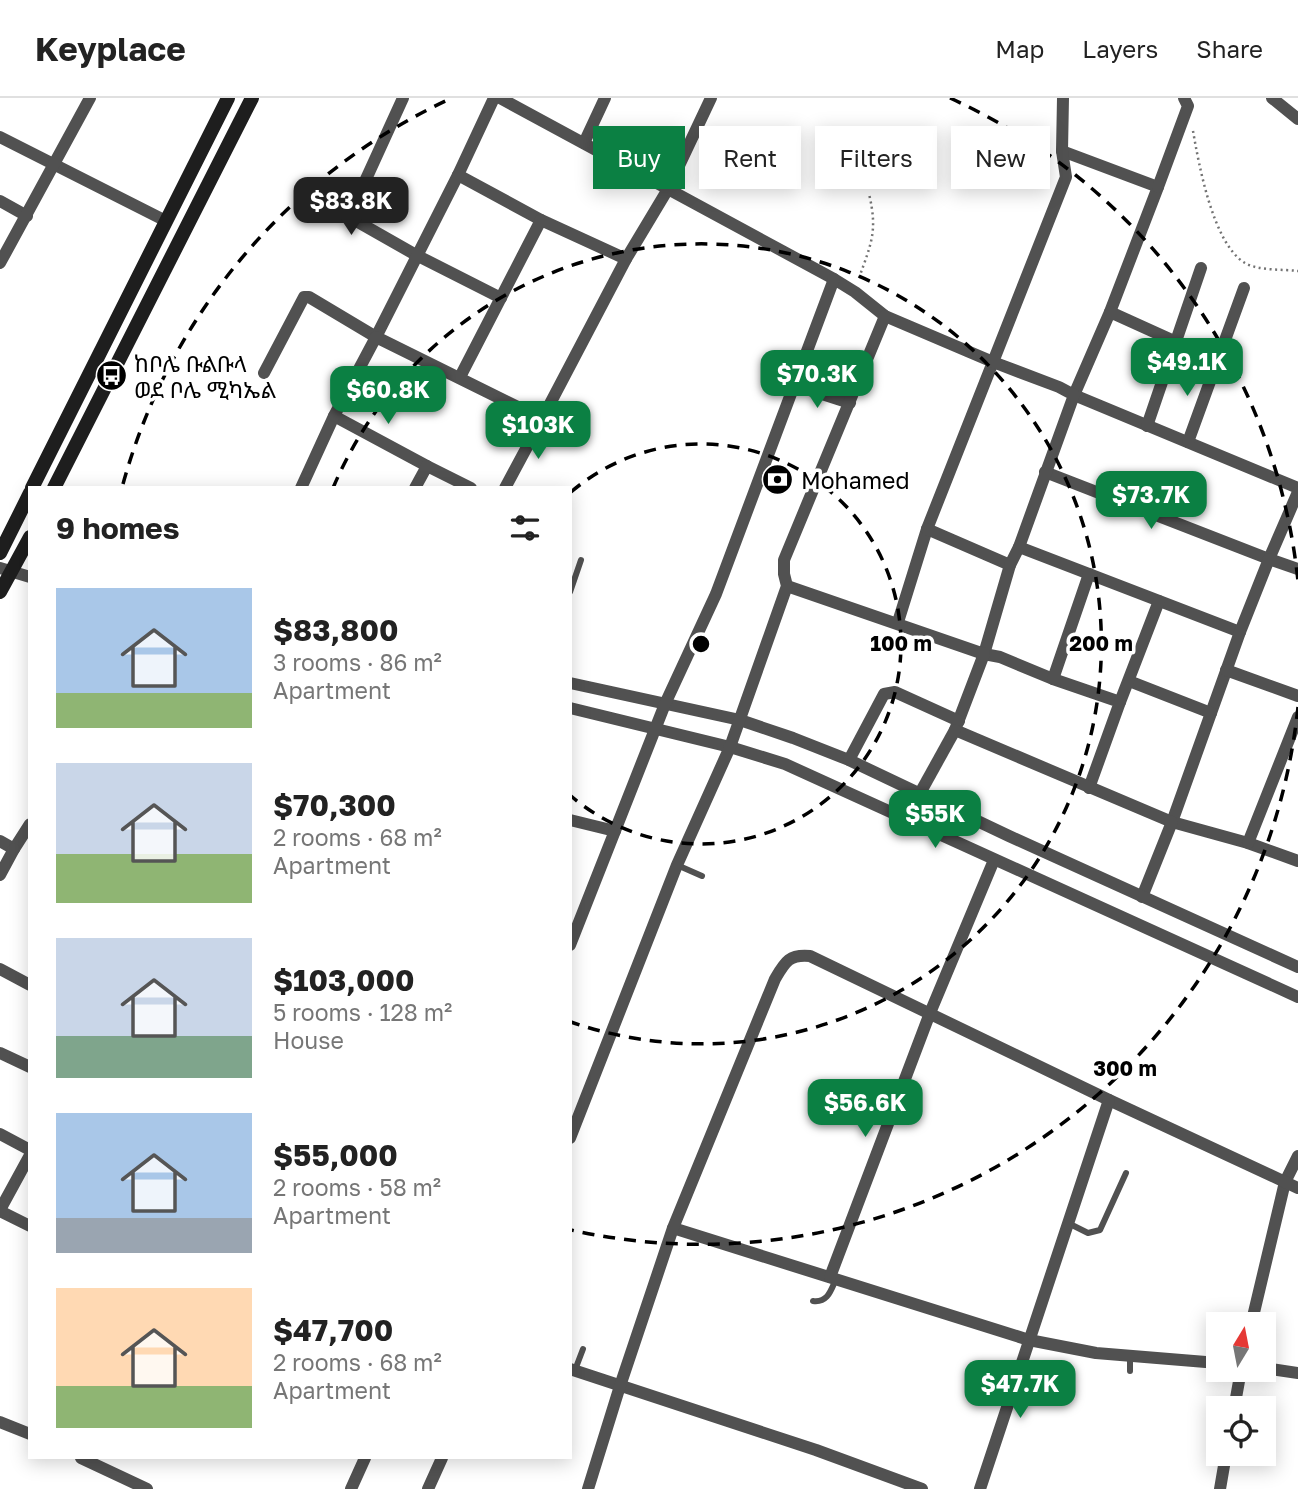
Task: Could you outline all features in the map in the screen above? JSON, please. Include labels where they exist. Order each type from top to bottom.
[{"type":"main road","points":[[33,486],[228,98]]},
{"type":"main road","points":[[55,486],[252,98]]},
{"type":"main road","points":[[0,551],[28,497]]},
{"type":"main road","points":[[0,592],[5,570],[25,558]]},
{"type":"street","points":[[0,262],[90,98]]},
{"type":"street","points":[[403,98],[356,201],[354,213],[358,222],[416,256],[501,298]]},
{"type":"street","points":[[302,486],[334,416],[458,175],[494,98]]},
{"type":"street","points":[[500,98],[593,148]]},
{"type":"street","points":[[584,143],[605,98]]},
{"type":"street","points":[[685,152],[711,98]]},
{"type":"street","points":[[898,622],[927,529],[1066,177],[1062,151],[1063,98]]},
{"type":"street","points":[[1272,98],[1298,119]]},
{"type":"street","points":[[919,795],[957,726],[984,654],[1010,565],[1074,395],[1110,312],[1158,187],[1186,102]]},
{"type":"street","points":[[0,136],[166,221]]},
{"type":"street","points":[[1062,151],[1158,187]]},
{"type":"street","points":[[458,175],[541,220],[626,259]]},
{"type":"street","points":[[506,486],[626,259],[667,189],[834,279],[885,316],[1059,387],[1298,490],[1240,632],[1142,897]]},
{"type":"street","points":[[0,201],[27,216]]},
{"type":"street","points":[[460,377],[541,220]]},
{"type":"street","points":[[1147,426],[1201,268]]},
{"type":"street","points":[[572,940],[665,704],[716,594],[834,279]]},
{"type":"street","points":[[1188,442],[1244,288]]},
{"type":"street","points":[[264,373],[304,297],[309,297],[376,337],[542,419]]},
{"type":"street","points":[[1110,312],[1174,341],[1217,365]]},
{"type":"street","points":[[572,1133],[677,865],[730,747],[787,586],[784,559],[885,316]]},
{"type":"street","points":[[794,385],[850,403]]},
{"type":"street","points":[[334,416],[467,486]]},
{"type":"street","points":[[416,486],[427,466]]},
{"type":"street","points":[[1045,472],[1298,569]]},
{"type":"street","points":[[927,529],[1010,565]]},
{"type":"street","points":[[1019,547],[1240,632]]},
{"type":"street","points":[[0,551],[25,558]]},
{"type":"street","points":[[5,570],[28,576]]},
{"type":"street","points":[[1053,679],[1089,574]]},
{"type":"street","points":[[787,586],[898,622],[984,654],[1000,657],[1120,702]]},
{"type":"street","points":[[1089,788],[1159,601]]},
{"type":"street","points":[[1226,670],[1298,696]]},
{"type":"street","points":[[1129,681],[1211,713]]},
{"type":"street","points":[[572,683],[740,720],[793,738],[849,760],[919,795],[1298,967]]},
{"type":"street","points":[[849,760],[884,694],[895,692],[957,726],[1089,788],[1172,821],[1298,861]]},
{"type":"street","points":[[572,708],[730,747],[811,775],[1298,997]]},
{"type":"street","points":[[1248,843],[1296,726]]},
{"type":"street","points":[[572,820],[615,831]]},
{"type":"street","points":[[0,875],[28,827]]},
{"type":"street","points":[[0,841],[14,849]]},
{"type":"street","points":[[833,1278],[873,1149],[994,860]]},
{"type":"street","points":[[588,1489],[673,1228],[775,979],[785,963],[797,955],[810,956],[1298,1188]]},
{"type":"street","points":[[0,969],[28,984]]},
{"type":"street","points":[[0,1053],[28,1066]]},
{"type":"street","points":[[980,1489],[1109,1100]]},
{"type":"street","points":[[0,1134],[28,1152]]},
{"type":"street","points":[[1254,1312],[1285,1182],[1298,1156]]},
{"type":"street","points":[[28,1157],[0,1210],[28,1225]]},
{"type":"street","points":[[673,1228],[1029,1340],[1096,1353],[1206,1362]]},
{"type":"street","points":[[572,1370],[816,1450],[922,1489]]},
{"type":"street","points":[[1276,1370],[1298,1373]]},
{"type":"street","points":[[0,1422],[28,1433]]},
{"type":"street","points":[[83,1459],[147,1489]]},
{"type":"street","points":[[351,1489],[365,1459]]},
{"type":"street","points":[[428,1489],[443,1459]]},
{"type":"street","points":[[1220,1489],[1224,1466]]},
{"type":"lane","points":[[572,586],[581,560]]},
{"type":"lane","points":[[677,865],[702,876]]},
{"type":"lane","points":[[1068,1223],[1087,1233],[1100,1230],[1126,1173]]},
{"type":"lane","points":[[813,1301],[826,1298],[833,1278]]},
{"type":"lane","points":[[572,1370],[583,1349]]},
{"type":"lane","points":[[1130,1356],[1130,1371]]},
{"type":"path","points":[[1186,102],[1203,187],[1228,249],[1246,263],[1298,271]]},
{"type":"path","points":[[855,292],[874,235],[869,194]]},
{"type":"place","name":"ከቦሌ ቡልቡላ ወደ ቦሌ ሚካኤል","points":[[111,376]]},
{"type":"place","name":"Mohamed","points":[[778,480]]}]
